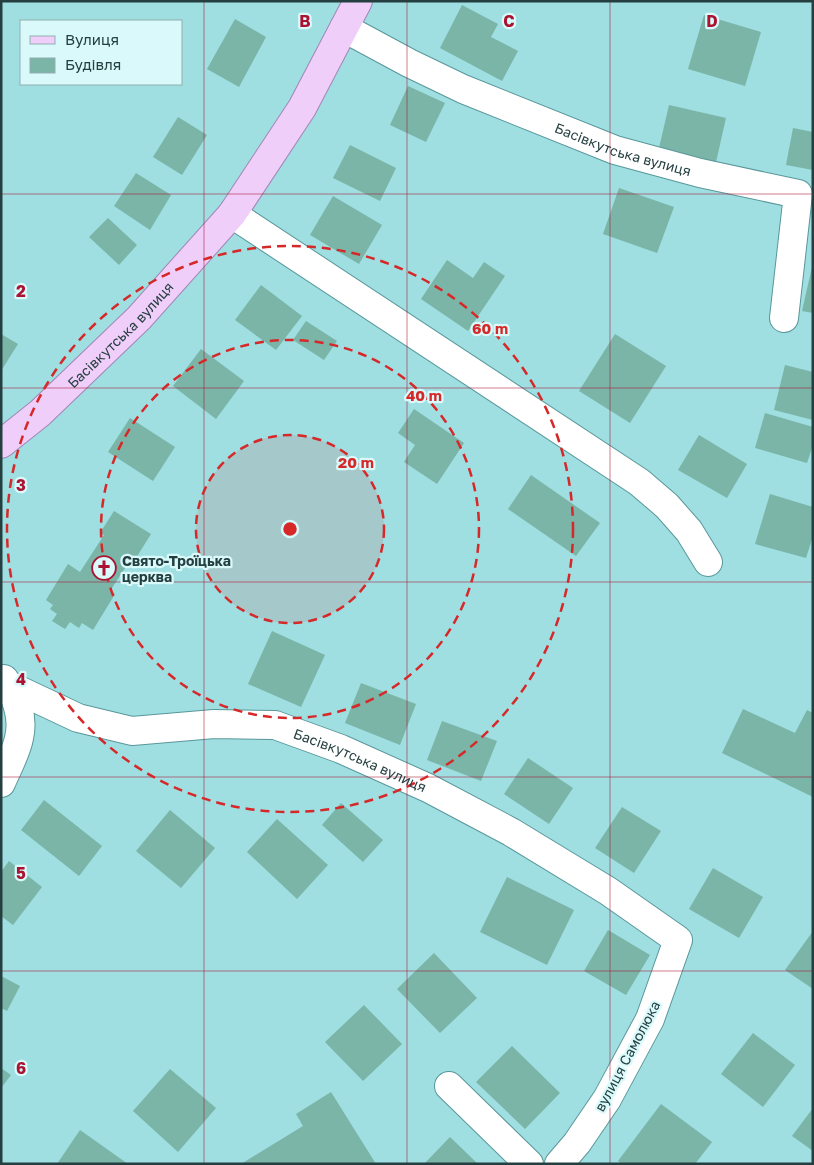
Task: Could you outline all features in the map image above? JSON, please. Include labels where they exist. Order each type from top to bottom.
[{"type":"main road","name":"Басівкутська вулиця","points":[[1,444],[40,413],[140,318],[232,214],[302,108],[358,1]]},
{"type":"street","name":"Басівкутська вулиця","points":[[344,28],[463,89],[615,150],[700,173],[798,194],[784,318]]},
{"type":"street","points":[[232,214],[639,482],[666,506],[689,532],[708,562]]},
{"type":"street","name":"Басівкутська вулиця","points":[[1,783],[19,738],[20,710],[5,681]]},
{"type":"street","name":"Басівкутська вулиця","points":[[5,681],[78,718],[132,731],[214,724],[275,725],[341,749],[428,788],[511,832],[608,891],[678,940]]},
{"type":"street","name":"вулиця Самолюка","points":[[559,1164],[577,1143],[607,1100],[650,1019],[678,940]]},
{"type":"street","points":[[448,1086],[529,1164]]},
{"type":"building","points":[[462,5],[498,24],[491,37],[518,51],[502,81],[440,48]]},
{"type":"building","points":[[704,15],[761,32],[745,86],[688,69]]},
{"type":"building","points":[[235,19],[266,37],[239,87],[207,69]]},
{"type":"building","points":[[408,86],[445,103],[426,142],[390,125]]},
{"type":"building","points":[[669,105],[726,118],[716,162],[659,148]]},
{"type":"building","points":[[178,117],[207,135],[182,175],[153,157]]},
{"type":"building","points":[[793,128],[813,132],[813,170],[786,165]]},
{"type":"building","points":[[350,145],[396,168],[380,201],[333,178]]},
{"type":"building","points":[[136,173],[171,195],[150,230],[114,206]]},
{"type":"building","points":[[619,188],[674,207],[657,253],[603,234]]},
{"type":"building","points":[[333,196],[382,225],[359,264],[310,235]]},
{"type":"building","points":[[108,218],[137,245],[119,265],[89,237]]},
{"type":"building","points":[[447,260],[473,278],[484,262],[505,276],[468,331],[421,299]]},
{"type":"building","points":[[813,267],[813,313],[802,311]]},
{"type":"building","points":[[261,285],[302,316],[276,350],[235,320]]},
{"type":"building","points":[[306,321],[337,341],[324,360],[293,340]]},
{"type":"building","points":[[1,334],[18,344],[1,371]]},
{"type":"building","points":[[615,334],[666,366],[630,423],[579,391]]},
{"type":"building","points":[[201,349],[244,381],[216,419],[173,386]]},
{"type":"building","points":[[785,365],[813,372],[813,420],[774,410]]},
{"type":"building","points":[[414,409],[464,443],[437,484],[404,462],[415,445],[398,433]]},
{"type":"building","points":[[765,413],[813,427],[813,445],[807,463],[755,448]]},
{"type":"building","points":[[130,418],[175,447],[153,481],[108,452]]},
{"type":"building","points":[[699,435],[747,464],[727,498],[678,470]]},
{"type":"building","points":[[531,475],[600,523],[576,556],[508,509]]},
{"type":"building","points":[[770,494],[813,507],[813,536],[806,558],[755,544]]},
{"type":"building","name":"Свято-Троїцька церква","points":[[114,511],[151,534],[136,558],[133,556],[110,591],[115,594],[93,630],[82,623],[79,628],[70,622],[65,629],[52,621],[57,614],[50,609],[53,605],[46,600],[68,564],[80,572],[104,535],[100,533]]},
{"type":"building","points":[[272,631],[325,655],[301,707],[248,684]]},
{"type":"building","points":[[361,683],[416,704],[400,745],[345,723]]},
{"type":"building","points":[[743,709],[795,733],[807,710],[813,713],[813,797],[722,753]]},
{"type":"building","points":[[442,721],[497,741],[481,781],[427,760]]},
{"type":"building","points":[[528,758],[573,788],[549,824],[504,794]]},
{"type":"building","points":[[44,800],[102,846],[79,876],[21,830]]},
{"type":"building","points":[[341,803],[383,840],[363,862],[322,825]]},
{"type":"building","points":[[622,807],[661,831],[634,873],[595,848]]},
{"type":"building","points":[[170,810],[215,848],[181,888],[136,851]]},
{"type":"building","points":[[277,819],[328,865],[297,899],[247,852]]},
{"type":"building","points":[[9,861],[42,887],[13,925],[1,916],[1,872]]},
{"type":"building","points":[[713,868],[763,897],[739,938],[689,909]]},
{"type":"building","points":[[507,877],[574,910],[547,965],[480,932]]},
{"type":"building","points":[[608,930],[650,955],[626,995],[584,971]]},
{"type":"building","points":[[813,931],[813,989],[785,970]]},
{"type":"building","points":[[434,953],[477,998],[440,1033],[397,989]]},
{"type":"building","points":[[1,976],[20,986],[7,1011],[1,1008]]},
{"type":"building","points":[[364,1005],[402,1044],[363,1081],[325,1042]]},
{"type":"building","points":[[753,1033],[795,1065],[763,1107],[721,1074]]},
{"type":"building","points":[[512,1046],[560,1093],[525,1129],[476,1082]]},
{"type":"building","points":[[1,1068],[11,1075],[1,1088]]},
{"type":"building","points":[[170,1069],[216,1108],[178,1152],[133,1111]]},
{"type":"building","points":[[331,1092],[376,1164],[241,1164],[303,1126],[296,1114]]},
{"type":"building","points":[[661,1104],[712,1142],[695,1164],[622,1164],[618,1161]]},
{"type":"building","points":[[813,1108],[813,1151],[792,1136]]},
{"type":"building","points":[[80,1130],[128,1164],[57,1164]]},
{"type":"building","points":[[450,1137],[478,1164],[424,1164]]},
{"type":"place","name":"Свято-Троїцька церква","points":[[104,568]]}]
